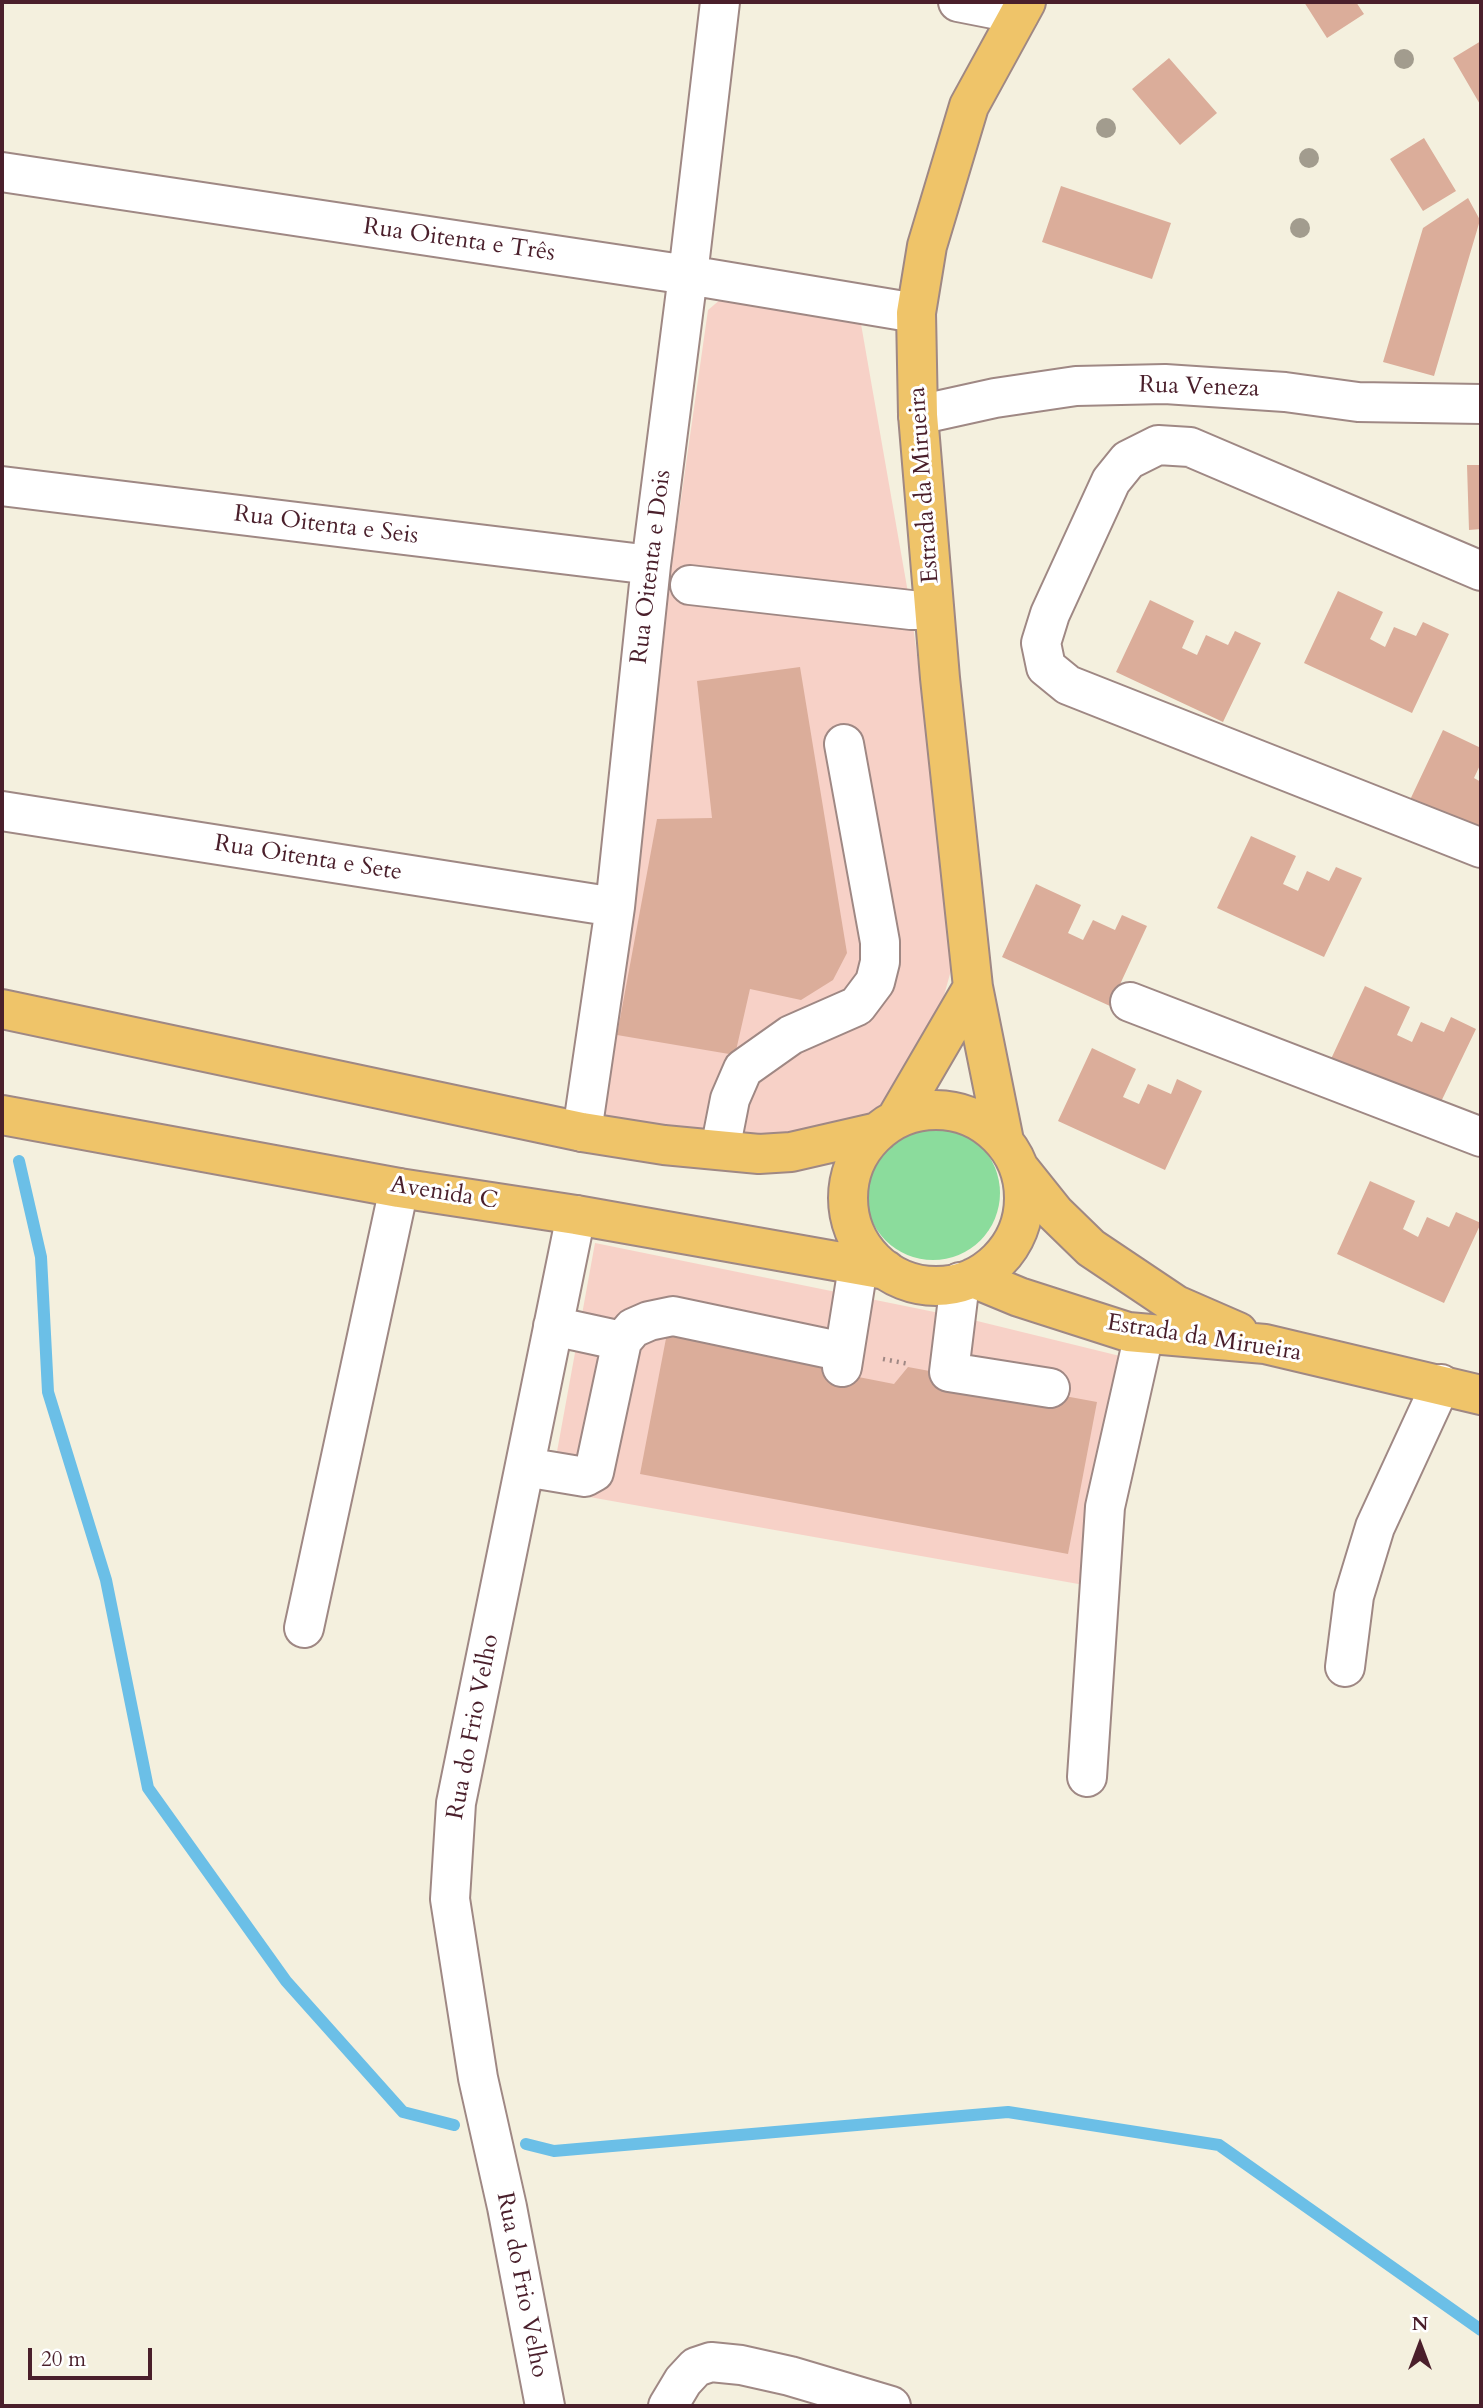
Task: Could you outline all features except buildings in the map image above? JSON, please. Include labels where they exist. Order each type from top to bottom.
[{"type":"main road","name":"Estrada da Mirueira","points":[[973,987],[887,1126],[863,1149],[853,1170],[848,1192],[850,1214],[857,1236],[870,1255],[872,1269],[920,1284],[947,1285],[967,1280],[995,1263],[1012,1243],[1022,1219],[1025,1193],[1012,1155],[973,987],[923,610],[916,313],[927,246],[969,106],[1023,8]]},
{"type":"main road","points":[[2,1009],[582,1132],[664,1145],[721,1142],[759,1154],[791,1152],[887,1126],[925,1110],[954,1112],[982,1122],[1012,1155]]},
{"type":"main road","name":"Avenida C","points":[[2,1115],[398,1188],[576,1215],[807,1255],[872,1269]]},
{"type":"main road","name":"Estrada da Mirueira","points":[[1012,1155],[1055,1213],[1091,1248],[1176,1305],[1265,1344]]},
{"type":"main road","name":"Estrada da Mirueira","points":[[967,1280],[1128,1332],[1265,1344],[1481,1395]]},
{"type":"street","name":"Rua Oitenta e Dois","points":[[582,1132],[615,906],[651,565],[720,2]]},
{"type":"street","points":[[958,2],[1023,8]]},
{"type":"street","name":"Rua Oitenta e Três","points":[[2,172],[688,275],[916,313]]},
{"type":"street","name":"Rua Veneza","points":[[918,415],[995,398],[1076,386],[1165,384],[1285,392],[1358,402],[1481,404]]},
{"type":"street","points":[[1481,571],[1190,447],[1157,445],[1128,460],[1111,481],[1050,614],[1041,643],[1046,667],[1068,685],[1481,848]]},
{"type":"street","name":"Rua Oitenta e Seis","points":[[2,486],[651,565]]},
{"type":"street","points":[[690,585],[923,610]]},
{"type":"street","points":[[721,1142],[730,1099],[743,1069],[791,1035],[857,1006],[875,982],[880,962],[880,942],[844,744]]},
{"type":"street","name":"Rua Oitenta e Sete","points":[[2,811],[615,906]]},
{"type":"street","points":[[1130,1002],[1481,1137]]},
{"type":"street","points":[[304,1628],[398,1188]]},
{"type":"street","name":"Rua do Frio Velho","points":[[545,2406],[507,2207],[478,2078],[450,1899],[456,1803],[576,1215]]},
{"type":"street","points":[[525,1467],[585,1477],[594,1472],[622,1341],[634,1328],[649,1321],[673,1317],[843,1359],[872,1269]]},
{"type":"street","points":[[967,1280],[949,1372],[1050,1388]]},
{"type":"street","points":[[553,1326],[622,1341]]},
{"type":"street","points":[[1087,1777],[1105,1507],[1144,1334]]},
{"type":"street","points":[[1345,1667],[1354,1596],[1375,1527],[1441,1384]]},
{"type":"street","points":[[644,2406],[668,2406],[683,2381],[696,2367],[711,2362],[741,2365],[790,2376],[891,2406]]},
{"type":"path","points":[[843,1359],[949,1372]]},
{"type":"shaded area","points":[[721,299],[861,324],[911,610],[956,952],[942,1003],[903,1082],[874,1117],[826,1133],[721,1135],[601,1116],[595,1101],[708,310]]},
{"type":"shaded area","points":[[595,1243],[969,1319],[1120,1356],[1084,1585],[550,1490]]},
{"type":"green space","points":[[933,1126],[959,1131],[980,1146],[995,1167],[1000,1193],[995,1219],[980,1240],[959,1255],[933,1260],[907,1255],[886,1240],[871,1219],[866,1193],[871,1167],[886,1146],[907,1131]]},
{"type":"waterway","points":[[19,1161],[41,1257],[48,1392],[106,1580],[148,1788],[286,1981],[403,2112],[454,2125]]},
{"type":"waterway","points":[[526,2144],[554,2151],[1008,2112],[1219,2145],[1481,2330]]}]
